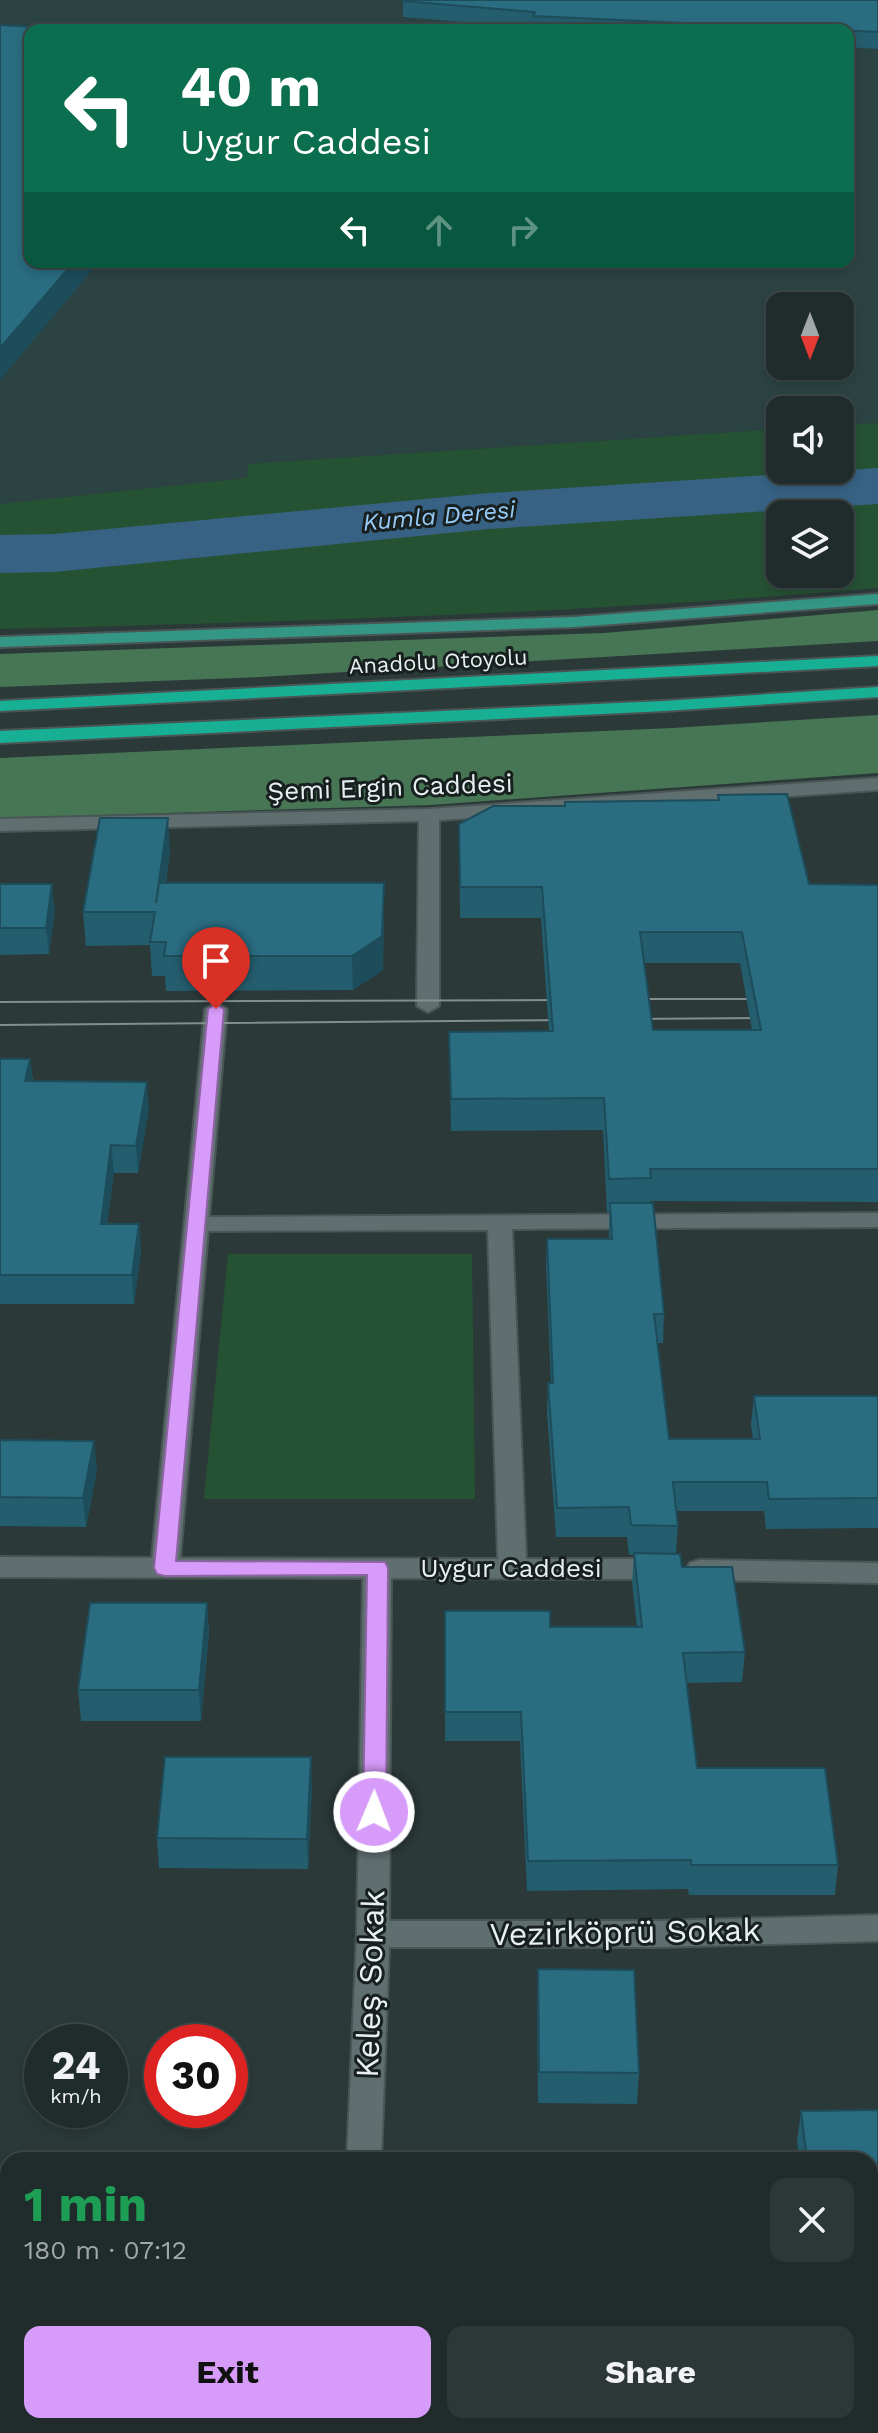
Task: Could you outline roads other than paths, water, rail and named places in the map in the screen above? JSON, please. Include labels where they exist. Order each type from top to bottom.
[{"type":"highway","name":"Anadolu Otoyolu","points":[[0,706],[878,661]]},
{"type":"highway","points":[[0,737],[664,706],[878,692]]},
{"type":"main road","points":[[0,642],[574,622],[878,599]]},
{"type":"street","name":"Şemi Ergin Caddesi","points":[[0,825],[429,815],[878,784]]},
{"type":"street","points":[[428,1006],[429,815]]},
{"type":"street","points":[[165,1568],[216,1009]]},
{"type":"street","points":[[198,1224],[878,1220]]},
{"type":"street","points":[[500,1221],[512,1566]]},
{"type":"street","name":"Uygur Caddesi","points":[[0,1567],[512,1566],[878,1573]]},
{"type":"street","name":"Keleş Sokak","points":[[364,2152],[373,1934],[377,1568]]},
{"type":"street","name":"Vezirköprü Sokak","points":[[373,1934],[659,1934],[878,1928]]},
{"type":"waterway","name":"Kumla Deresi","points":[[0,554],[54,553],[489,511],[878,486]]},
{"type":"tram line","points":[[626,999],[770,999]]},
{"type":"tram line","points":[[0,1002],[570,1000]]},
{"type":"tram line","points":[[628,1019],[772,1018]]},
{"type":"tram line","points":[[0,1025],[572,1020]]}]
